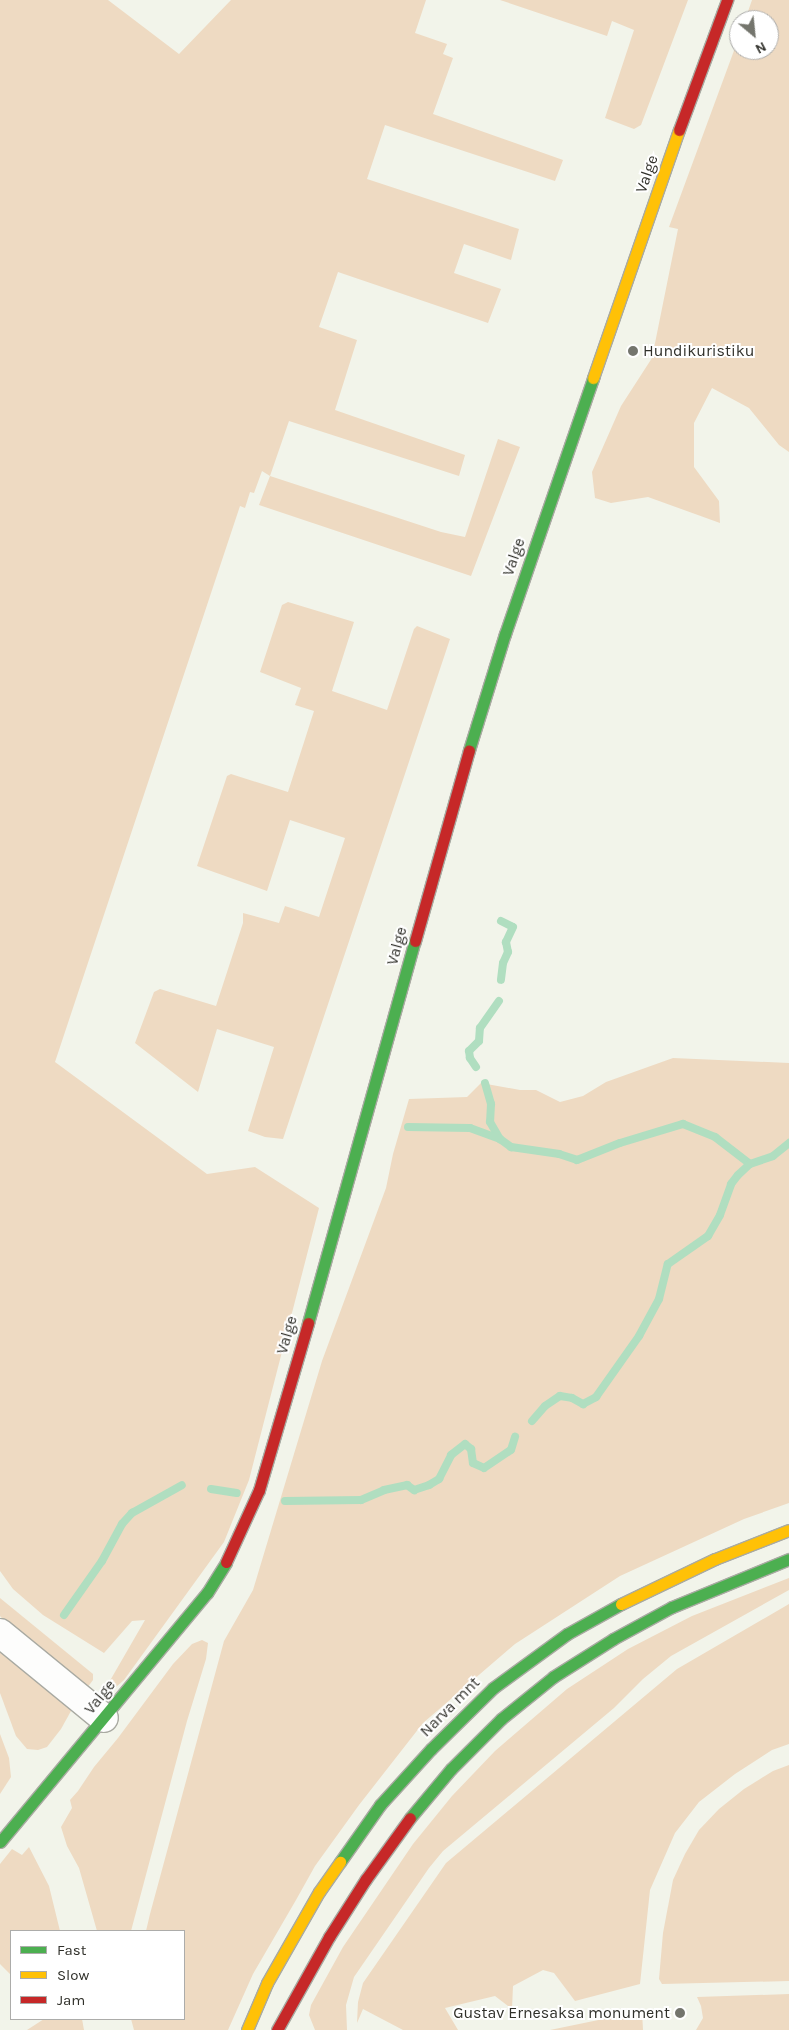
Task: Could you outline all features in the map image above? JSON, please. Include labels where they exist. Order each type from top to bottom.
[{"type":"street","name":"Valge","points":[[0,1842],[207,1593],[229,1557],[259,1490],[337,1221],[454,800],[505,634],[664,173],[726,0]]},
{"type":"street","name":"Narva mnt","points":[[247,2030],[267,1983],[320,1892],[380,1805],[431,1749],[493,1688],[567,1634],[634,1596],[715,1559],[789,1530]]},
{"type":"street","points":[[277,2030],[330,1937],[366,1879],[406,1823],[451,1769],[501,1720],[553,1677],[612,1639],[672,1607],[789,1559]]},
{"type":"street","points":[[0,1633],[104,1718]]},
{"type":"shaded area","points":[[0,0],[108,0],[179,54],[231,0],[426,0],[415,33],[447,44],[443,54],[453,58],[433,114],[563,160],[555,181],[385,125],[367,179],[519,229],[511,260],[464,244],[454,273],[501,289],[488,323],[338,272],[319,327],[357,340],[335,410],[465,455],[459,476],[289,421],[270,476],[262,471],[254,493],[250,492],[245,508],[240,506],[55,1062],[207,1174],[255,1167],[319,1208],[249,1480],[224,1542],[124,1680],[116,1687],[104,1691],[145,1620],[132,1621],[104,1653],[43,1615],[13,1589],[0,1571]]},
{"type":"shaded area","points":[[500,0],[688,0],[641,125],[634,129],[605,118],[634,30],[612,21],[607,36]]},
{"type":"shaded area","points":[[752,0],[789,0],[789,452],[779,445],[749,408],[712,388],[694,423],[694,467],[719,501],[720,523],[648,497],[611,503],[595,498],[592,472],[621,406],[652,358],[678,229],[669,227],[731,60],[779,60],[779,10],[748,10]]},
{"type":"shaded area","points":[[498,439],[520,447],[471,576],[259,505],[270,476],[441,532],[465,537]]},
{"type":"shaded area","points":[[288,602],[354,622],[332,691],[387,710],[414,629],[417,626],[450,639],[283,1139],[265,1137],[248,1131],[274,1047],[217,1029],[198,1092],[135,1043],[154,992],[160,989],[216,1006],[243,923],[243,913],[279,923],[285,906],[319,917],[345,838],[290,820],[267,891],[197,866],[227,776],[231,774],[288,792],[314,711],[295,705],[301,688],[260,672],[282,605]]},
{"type":"shaded area","points":[[673,1058],[789,1063],[789,1503],[744,1519],[620,1576],[515,1644],[423,1723],[359,1805],[315,1866],[253,1974],[228,2030],[134,2030],[131,2020],[185,2020],[185,1930],[146,1930],[150,1914],[224,1641],[253,1590],[322,1361],[386,1188],[393,1154],[409,1099],[467,1097],[481,1083],[520,1090],[536,1090],[560,1102],[583,1096],[606,1082]]},
{"type":"shaded area","points":[[789,1578],[789,1590],[671,1656],[643,1679],[614,1708],[443,1851],[429,1868],[354,1977],[346,2005],[347,2030],[315,2030],[309,2015],[311,2005],[343,1947],[413,1844],[452,1796],[495,1751],[567,1689],[628,1649],[692,1616]]},
{"type":"shaded area","points":[[0,1598],[93,1674],[93,1680],[87,1688],[8,1625],[0,1616]]},
{"type":"shaded area","points":[[789,1604],[789,1744],[772,1750],[735,1774],[699,1802],[675,1833],[650,1890],[640,1984],[575,2001],[554,1973],[543,1970],[513,1986],[512,2009],[495,1996],[445,2008],[458,2030],[403,2030],[363,2009],[357,2023],[358,2002],[363,1983],[446,1863],[677,1669]]},
{"type":"shaded area","points":[[202,1640],[208,1643],[206,1659],[187,1721],[131,1930],[97,1930],[79,1868],[67,1846],[61,1827],[72,1808],[70,1800],[173,1664],[192,1644]]},
{"type":"shaded area","points":[[0,1649],[64,1700],[71,1711],[61,1729],[47,1747],[38,1750],[27,1749],[16,1736],[0,1693]]},
{"type":"shaded area","points":[[0,1734],[9,1758],[11,1777],[0,1794]]},
{"type":"shaded area","points":[[789,1765],[789,1981],[662,1984],[659,1979],[663,1933],[673,1880],[685,1854],[699,1830],[719,1809],[744,1789],[773,1771]]},
{"type":"shaded area","points":[[29,1847],[49,1886],[60,1930],[10,1930],[10,1974],[0,1964],[0,1864],[12,1849],[22,1855]]},
{"type":"shaded area","points":[[789,1994],[789,2030],[696,2030],[703,2018],[697,1997]]},
{"type":"shaded area","points":[[642,2011],[643,2030],[550,2030]]},
{"type":"shaded area","points":[[42,2020],[82,2020],[84,2030],[27,2030]]},
{"type":"waterway","points":[[501,921],[513,927],[506,942],[508,952],[503,963],[501,980]]},
{"type":"waterway","points":[[476,1067],[470,1058],[469,1051],[479,1041],[480,1028],[499,1001]]},
{"type":"waterway","points":[[485,1083],[491,1104],[490,1122],[500,1139],[511,1147],[559,1154],[577,1160],[620,1143],[683,1124],[715,1137],[750,1164]]},
{"type":"waterway","points":[[408,1127],[470,1128],[500,1139]]},
{"type":"waterway","points":[[532,1421],[545,1406],[560,1396],[572,1398],[583,1404],[596,1397],[639,1336],[659,1299],[668,1264],[708,1236],[720,1215],[731,1184],[738,1175],[750,1164],[773,1156],[789,1143]]},
{"type":"waterway","points":[[285,1501],[361,1500],[384,1490],[407,1485],[414,1490],[439,1479],[451,1455],[465,1444],[471,1449],[473,1463],[484,1468],[511,1450],[515,1437]]},
{"type":"waterway","points":[[64,1615],[102,1561],[122,1524],[132,1513],[182,1485]]},
{"type":"waterway","points":[[211,1489],[237,1493]]},
{"type":"traffic: fast","points":[[469,750],[505,634],[593,378]]},
{"type":"traffic: fast","points":[[308,1323],[415,941]]},
{"type":"traffic: fast","points":[[410,1818],[451,1769],[501,1719],[553,1677],[613,1639],[672,1607],[789,1559]]},
{"type":"traffic: fast","points":[[0,1842],[207,1593],[226,1562]]},
{"type":"traffic: fast","points":[[340,1862],[380,1805],[431,1749],[493,1688],[567,1634],[621,1604]]},
{"type":"traffic: slow","points":[[593,378],[679,130]]},
{"type":"traffic: slow","points":[[621,1604],[715,1559],[789,1530]]},
{"type":"traffic: slow","points":[[247,2030],[267,1983],[319,1892],[340,1862]]},
{"type":"traffic: jam","points":[[679,130],[727,0]]},
{"type":"traffic: jam","points":[[415,941],[469,750]]},
{"type":"traffic: jam","points":[[226,1562],[259,1490],[308,1323]]},
{"type":"traffic: jam","points":[[277,2030],[329,1937],[366,1879],[410,1818]]},
{"type":"place","name":"Hundikuristiku","points":[[633,351]]},
{"type":"place","name":"Gustav Ernesaksa monument","points":[[680,2013]]}]
